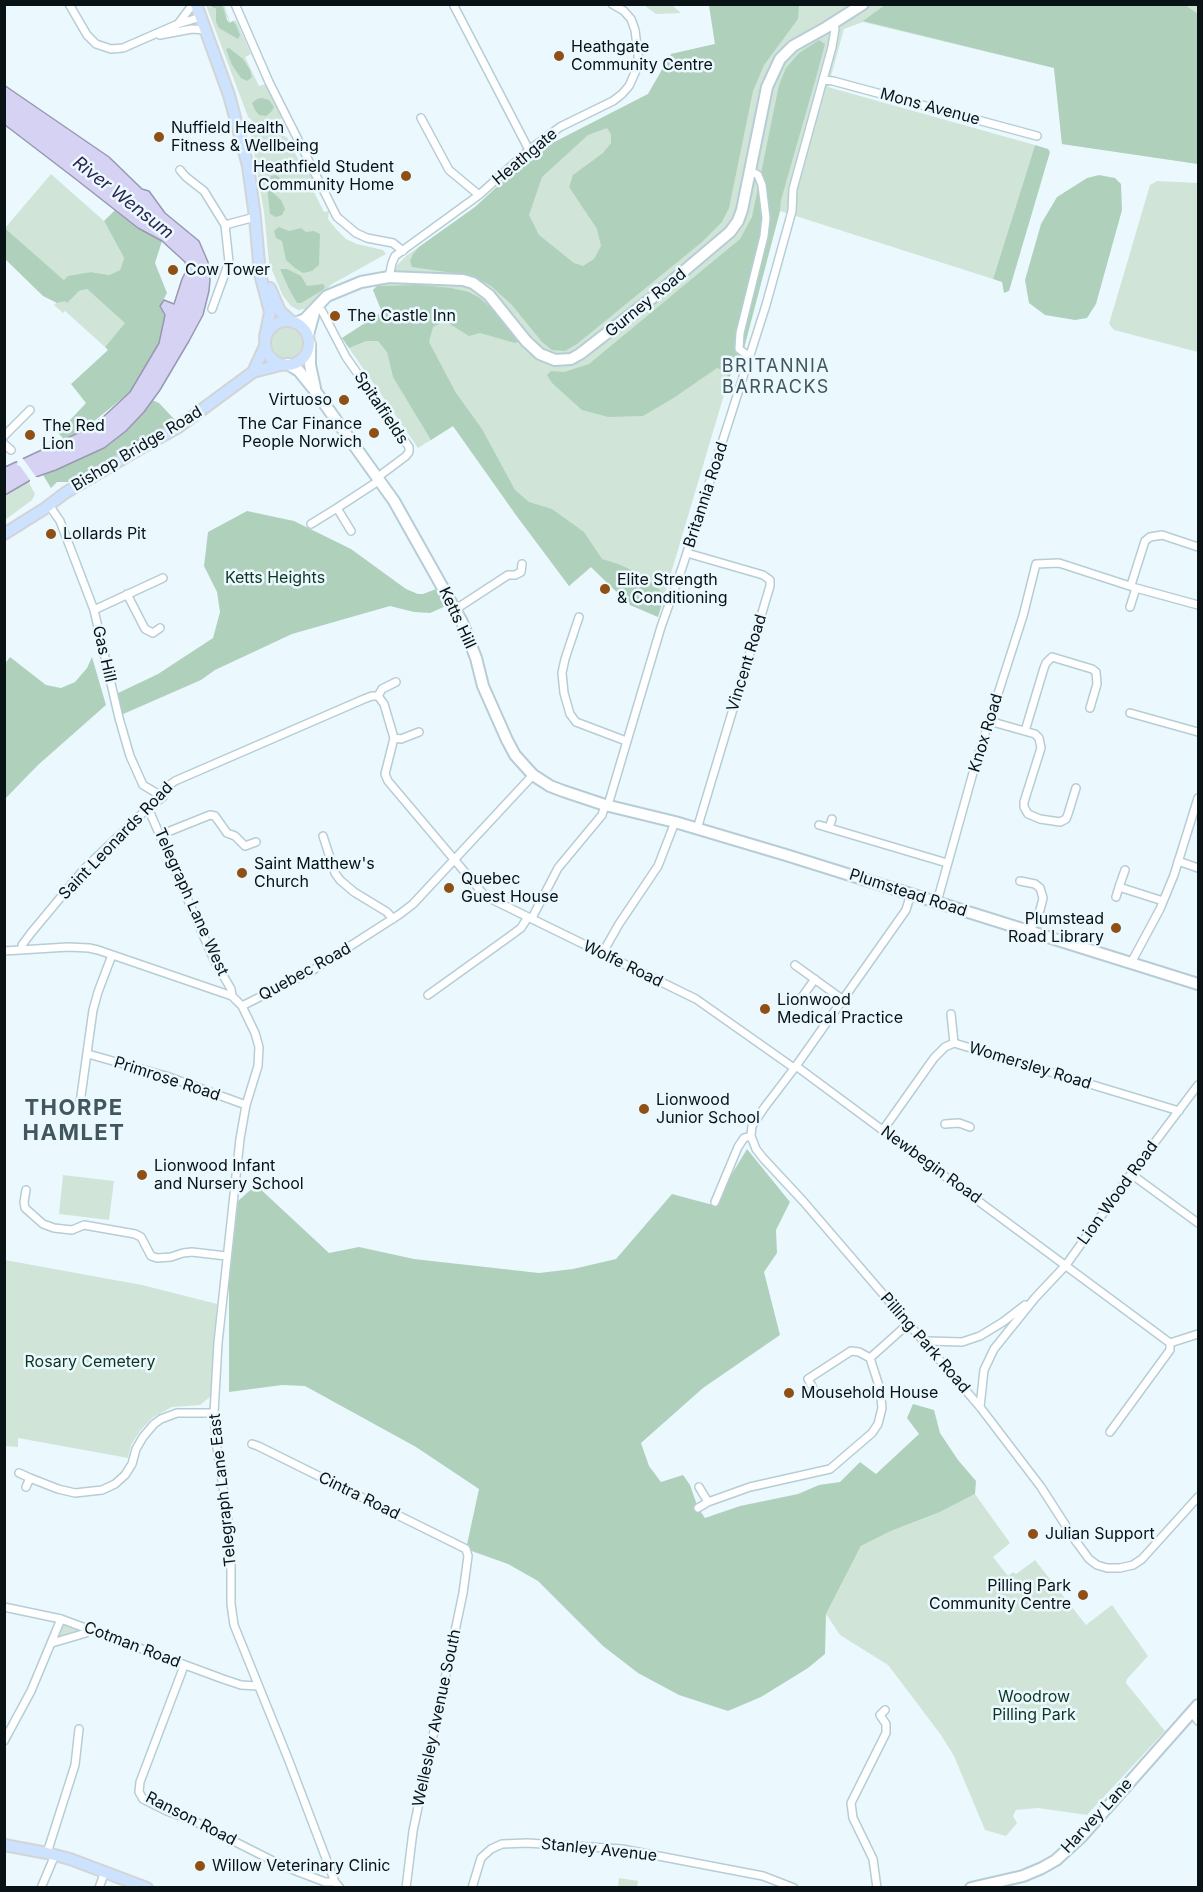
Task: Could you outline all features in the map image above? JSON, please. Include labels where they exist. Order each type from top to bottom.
[{"type":"main road","points":[[194,4],[201,17],[229,95],[243,144],[255,217],[260,274],[270,312],[265,342],[272,359],[286,364],[301,361],[308,353],[309,339],[319,310]]},
{"type":"main road","name":"Gurney Road","points":[[294,322],[305,319],[319,310],[327,296],[361,282],[389,277],[463,280],[473,283],[489,295],[526,341],[540,354],[555,360],[571,359],[591,347],[624,321],[730,232],[742,210],[767,87],[780,59],[793,46],[863,4]]},
{"type":"main road","points":[[260,260],[280,310],[309,339]]},
{"type":"main road","points":[[265,342],[273,326],[280,322],[294,322]]},
{"type":"main road","name":"Ketts Hill","points":[[309,339],[310,365],[316,392]]},
{"type":"main road","name":"Bishop Bridge Road","points":[[253,372],[265,342]]},
{"type":"main road","name":"Bishop Bridge Road","points":[[4,534],[65,493],[184,424],[253,372],[286,364]]},
{"type":"main road","name":"Ketts Hill","points":[[286,364],[299,371],[316,392],[394,501],[456,609],[476,658],[483,686],[515,755],[533,775],[550,786],[610,806]]},
{"type":"main road","name":"Plumstead Road","points":[[610,806],[675,822],[911,893],[1198,984]]},
{"type":"main road","name":"Harvey Lane","points":[[971,1887],[1023,1876],[1056,1860],[1082,1836],[1197,1712]]},
{"type":"main road","points":[[4,1845],[51,1854],[147,1887]]},
{"type":"street","points":[[69,4],[87,35],[96,44],[111,49],[123,48],[178,24],[201,17]]},
{"type":"street","points":[[178,24],[194,4]]},
{"type":"street","points":[[235,4],[268,82],[337,217],[356,233],[367,238],[393,243],[403,250]]},
{"type":"street","points":[[453,4],[529,150]]},
{"type":"street","name":"Heathgate","points":[[389,277],[393,259],[403,250],[479,195],[529,150],[560,127],[613,101],[629,86],[638,66],[635,30],[631,19],[624,11],[612,4]]},
{"type":"street","name":"Britannia Road","points":[[428,995],[521,928],[530,918],[558,868],[610,806],[626,741],[750,357],[792,211],[793,189],[832,47],[834,23]]},
{"type":"street","points":[[152,37],[192,29],[206,30]]},
{"type":"street","name":"Mons Avenue","points":[[823,80],[1037,136]]},
{"type":"street","points":[[421,118],[449,170],[479,195]]},
{"type":"street","points":[[180,170],[204,191],[225,225],[229,262],[212,309]]},
{"type":"street","points":[[749,170],[758,175],[762,185],[766,218],[764,236],[740,333],[739,349],[750,357]]},
{"type":"street","points":[[225,225],[255,217]]},
{"type":"street","name":"Spitalfields","points":[[319,310],[329,332],[409,447],[410,452],[379,478]]},
{"type":"street","points":[[4,436],[30,410]]},
{"type":"street","points":[[4,444],[11,450]]},
{"type":"street","points":[[311,524],[379,478]]},
{"type":"street","name":"Gas Hill","points":[[49,505],[60,521],[94,610],[130,756],[143,785],[163,797]]},
{"type":"street","points":[[337,508],[351,531]]},
{"type":"street","points":[[1130,607],[1145,541],[1155,534],[1198,547]]},
{"type":"street","name":"Vincent Road","points":[[687,553],[763,575],[770,580],[697,829]]},
{"type":"street","name":"Knox Road","points":[[937,902],[1023,616],[1036,564],[1059,563],[1134,587]]},
{"type":"street","points":[[456,609],[508,575],[521,572],[522,564]]},
{"type":"street","points":[[94,610],[163,578]]},
{"type":"street","points":[[1134,587],[1198,605]]},
{"type":"street","points":[[127,594],[145,630],[153,633],[160,628]]},
{"type":"street","points":[[579,617],[562,674],[570,714],[576,722],[626,741]]},
{"type":"street","points":[[1025,731],[1044,668],[1052,657],[1096,672],[1096,699],[1090,708]]},
{"type":"street","name":"Saint Leonards Road","points":[[22,949],[22,945],[31,933],[85,868],[148,808],[163,797],[165,788],[175,781],[380,693],[396,682]]},
{"type":"street","points":[[380,693],[394,738],[385,774],[388,781],[454,860]]},
{"type":"street","points":[[1130,713],[1198,732]]},
{"type":"street","points":[[990,721],[1035,734],[1039,738],[1041,748],[1024,802],[1025,811],[1040,819],[1060,822],[1066,819],[1075,792],[1082,796]]},
{"type":"street","points":[[394,738],[401,739],[419,732]]},
{"type":"street","name":"Quebec Road","points":[[22,949],[88,948],[232,996],[242,1006],[313,970],[413,904],[533,775]]},
{"type":"street","points":[[1131,963],[1163,901],[1198,798]]},
{"type":"street","name":"Telegraph Lane West","points":[[148,808],[214,960],[231,989],[232,996]]},
{"type":"street","points":[[160,835],[210,815],[215,816],[227,833],[240,840],[245,846],[256,842]]},
{"type":"street","points":[[829,828],[832,819]]},
{"type":"street","points":[[602,954],[619,924],[658,867],[675,822]]},
{"type":"street","points":[[819,825],[947,863]]},
{"type":"street","points":[[881,844],[883,835]]},
{"type":"street","points":[[322,836],[335,873],[340,880],[354,892],[387,912],[393,919]]},
{"type":"street","name":"Wolfe Road","points":[[454,860],[485,896],[696,999],[795,1067]]},
{"type":"street","points":[[1178,861],[1198,868]]},
{"type":"street","points":[[1116,897],[1125,870]]},
{"type":"street","points":[[1020,881],[1029,878],[1040,888],[1043,898],[1030,931]]},
{"type":"street","points":[[1119,887],[1163,901]]},
{"type":"street","points":[[715,1202],[738,1147],[744,1138],[750,1136],[757,1118],[906,910],[911,893]]},
{"type":"street","points":[[4,951],[22,949]]},
{"type":"street","points":[[80,1103],[93,1010],[112,955]]},
{"type":"street","points":[[795,965],[842,999]]},
{"type":"street","points":[[802,997],[815,979]]},
{"type":"street","name":"Telegraph Lane East","points":[[242,1006],[259,1047],[258,1066],[246,1105],[226,1256],[214,1413],[229,1527],[231,1604],[234,1625],[337,1885]]},
{"type":"street","points":[[951,1014],[954,1043]]},
{"type":"street","name":"Womersley Road","points":[[883,1130],[934,1058],[945,1047],[954,1043],[1179,1111]]},
{"type":"street","name":"Primrose Road","points":[[88,1054],[166,1077],[246,1105]]},
{"type":"street","name":"Newbegin Road","points":[[795,1067],[1170,1343]]},
{"type":"street","name":"Lion Wood Road","points":[[980,1407],[984,1370],[994,1349],[1035,1298],[1066,1265],[1198,1085]]},
{"type":"street","points":[[945,1124],[959,1123],[970,1127]]},
{"type":"street","name":"Pilling Park Road","points":[[750,1136],[763,1158],[803,1201],[980,1407],[1041,1487],[1089,1559],[1107,1568],[1120,1568],[1142,1560],[1198,1497]]},
{"type":"street","points":[[1131,1174],[1198,1223]]},
{"type":"street","points":[[26,1190],[25,1208],[43,1224],[54,1228],[72,1230],[84,1225],[135,1234],[141,1237],[151,1256],[157,1258],[171,1257],[183,1252],[226,1256]]},
{"type":"street","name":"Lion Wood Road","points":[[925,1344],[928,1341],[962,1342],[980,1336],[1035,1298]]},
{"type":"street","points":[[870,1358],[908,1324]]},
{"type":"street","points":[[1110,1432],[1170,1350],[1170,1343],[1198,1334]]},
{"type":"street","points":[[698,1508],[708,1502],[750,1487],[830,1468],[872,1433],[878,1424],[882,1408],[880,1389],[870,1358],[859,1352],[851,1351],[808,1378],[813,1388]]},
{"type":"street","points":[[19,1473],[58,1489],[75,1493],[102,1491],[125,1475],[132,1464],[136,1449],[154,1424],[177,1413],[214,1413]]},
{"type":"street","name":"Cintra Road","points":[[252,1444],[466,1549]]},
{"type":"street","points":[[26,1487],[30,1478]]},
{"type":"street","points":[[699,1487],[708,1502]]},
{"type":"street","name":"Wellesley Avenue South","points":[[406,1887],[413,1831],[463,1593],[468,1556],[466,1549]]},
{"type":"street","name":"Cotman Road","points":[[4,1607],[61,1619],[184,1666],[241,1685],[258,1686]]},
{"type":"street","points":[[4,1741],[32,1691],[61,1619]]},
{"type":"street","points":[[52,1644],[86,1633],[90,1629]]},
{"type":"street","name":"Ranson Road","points":[[184,1666],[140,1782],[139,1792],[144,1799],[167,1811],[192,1820],[284,1866],[337,1885]]},
{"type":"street","points":[[877,1887],[873,1859],[853,1818],[850,1803],[886,1733],[886,1724],[880,1715]]},
{"type":"street","points":[[41,1887],[75,1764],[79,1730]]},
{"type":"street","name":"Stanley Avenue","points":[[472,1887],[481,1858],[491,1849],[502,1844],[527,1843],[622,1849],[763,1876],[785,1886],[794,1887]]},
{"type":"street","points":[[99,1887],[105,1871]]},
{"type":"green space","points":[[799,4],[798,19],[764,65],[753,91],[729,208],[722,222],[702,242],[577,344],[565,351],[552,350],[542,342],[512,305],[491,286],[473,276],[412,267],[410,261],[419,247],[475,207],[535,152],[648,94],[671,54],[715,44],[709,5]],"holes":[[[607,128],[611,134],[611,143],[603,153],[573,175],[569,187],[597,229],[601,246],[594,259],[583,266],[574,263],[539,235],[529,215],[542,177],[588,135]]]},
{"type":"green space","points":[[206,5],[216,9],[217,14],[230,23],[220,5],[224,5],[230,22],[236,20],[251,54],[245,57],[259,86],[266,84],[282,118],[278,121],[283,132],[255,123],[248,117]]},
{"type":"green space","points":[[208,5],[223,7],[227,20],[230,23],[233,21],[236,25],[240,35],[238,39],[219,28],[216,22],[216,9]]},
{"type":"green space","points":[[644,5],[672,5],[681,13],[656,14]]},
{"type":"green space","points":[[709,5],[1198,5],[1198,164],[1062,144],[1054,68],[863,22],[844,29],[828,87],[1035,145],[993,279],[780,211],[743,352],[729,378],[658,617],[630,605],[591,567],[569,586],[453,426],[418,448],[342,338],[382,312],[373,290],[406,256],[475,207],[535,152],[648,94],[671,54],[715,44]]},
{"type":"green space","points":[[885,5],[1185,5],[1198,14],[1198,164],[1062,144],[1054,68],[863,21]]},
{"type":"green space","points":[[819,40],[825,44],[781,200],[743,352],[729,378],[725,371],[717,368],[643,416],[608,417],[582,410],[552,383],[547,375],[551,371],[564,372],[589,364],[740,239],[752,217],[779,85],[786,68],[799,53]]},
{"type":"green space","points":[[229,48],[243,59],[250,70],[252,77],[247,81],[241,78],[232,65],[226,49]]},
{"type":"green space","points":[[262,98],[269,100],[274,107],[266,116],[259,115],[252,103]]},
{"type":"green space","points":[[257,128],[287,137],[298,159],[302,157],[315,183],[311,186],[324,212],[329,211],[328,219],[346,239],[383,250],[386,254],[332,284],[305,309],[298,310],[291,306],[283,296],[269,263],[264,212],[251,135]]},
{"type":"green space","points":[[1035,145],[1048,149],[1050,152],[1009,291],[1004,293],[1002,282],[993,279]]},
{"type":"green space","points":[[51,174],[104,221],[124,258],[120,270],[109,275],[91,272],[64,280],[5,228]]},
{"type":"green space","points":[[276,175],[281,179],[271,191],[281,200],[285,209],[282,215],[276,217],[270,214],[267,186],[271,176]]},
{"type":"green space","points":[[1099,175],[1115,178],[1121,184],[1122,210],[1096,304],[1087,318],[1075,320],[1045,315],[1029,303],[1025,280],[1041,224],[1057,197],[1087,178]]},
{"type":"green space","points":[[1157,181],[1198,183],[1198,352],[1114,330],[1109,324],[1150,185]]},
{"type":"green space","points":[[115,210],[138,228],[162,241],[155,263],[167,293],[160,306],[165,315],[159,343],[130,392],[82,431],[64,439],[58,433],[86,403],[71,384],[108,350],[105,347],[125,323],[87,289],[79,291],[67,303],[65,301],[57,303],[43,296],[5,259],[4,229],[64,280],[68,276],[91,272],[109,275],[120,270],[124,258],[104,221]]},
{"type":"green space","points":[[279,227],[289,231],[301,228],[306,232],[314,231],[320,234],[319,265],[312,271],[303,273],[286,260],[282,241],[276,238],[274,231]]},
{"type":"green space","points":[[280,269],[287,269],[301,276],[307,286],[323,284],[325,287],[301,303],[297,303]]},
{"type":"green space","points":[[421,285],[451,288],[469,292],[480,298],[494,311],[518,342],[480,333],[469,336],[445,321],[433,327],[429,342],[456,393],[482,429],[515,490],[529,502],[552,509],[584,532],[602,559],[645,576],[665,595],[658,617],[630,605],[591,567],[569,586],[453,426],[431,440],[393,377],[387,352],[378,341],[366,341],[349,348],[342,338],[382,312],[373,290],[377,286]]},
{"type":"green space","points":[[87,289],[126,323],[105,347],[65,311],[63,313],[54,305],[59,300]]},
{"type":"green space","points":[[287,327],[298,332],[303,343],[298,354],[287,359],[276,354],[271,343],[276,332]]},
{"type":"green space","points":[[152,400],[159,403],[177,422],[72,482],[57,482],[51,488],[43,475],[126,431]]},
{"type":"green space","points":[[28,481],[35,494],[32,500],[5,520],[5,495]]},
{"type":"green space","name":"Ketts Heights","points":[[247,511],[294,521],[351,549],[406,589],[423,594],[436,589],[446,606],[430,613],[390,606],[292,634],[215,670],[201,680],[121,715],[116,694],[158,674],[213,638],[220,612],[217,592],[204,566],[208,532]]},
{"type":"green space","points":[[10,657],[46,685],[61,688],[75,682],[87,668],[92,657],[106,705],[38,765],[5,799],[4,665]]},
{"type":"green space","points":[[747,1149],[790,1202],[776,1230],[777,1253],[764,1272],[780,1335],[703,1388],[641,1443],[649,1466],[661,1482],[683,1475],[705,1518],[740,1506],[798,1494],[819,1485],[840,1482],[860,1462],[876,1474],[919,1434],[907,1418],[913,1404],[934,1410],[940,1433],[976,1481],[975,1494],[940,1512],[891,1531],[861,1546],[826,1614],[825,1654],[808,1668],[761,1697],[728,1711],[679,1695],[638,1673],[603,1646],[538,1581],[508,1564],[466,1549],[479,1489],[416,1447],[305,1386],[282,1385],[229,1392],[229,1283],[238,1201],[256,1185],[329,1253],[359,1247],[414,1259],[539,1273],[573,1269],[616,1259],[672,1194],[713,1205]]},
{"type":"green space","points":[[63,1175],[114,1181],[109,1220],[59,1214]]},
{"type":"green space","name":"Rosary Cemetery","points":[[5,1260],[142,1285],[217,1304],[211,1396],[200,1405],[172,1407],[152,1418],[131,1445],[128,1458],[18,1438],[18,1447],[5,1446]]},
{"type":"green space","name":"Woodrow Pilling Park","points":[[975,1494],[1010,1543],[993,1557],[1008,1576],[1013,1572],[1016,1574],[1035,1560],[1086,1625],[1112,1605],[1148,1656],[1126,1683],[1165,1731],[1087,1815],[1038,1808],[1016,1810],[1013,1816],[1017,1823],[1006,1836],[985,1830],[954,1756],[941,1735],[888,1665],[840,1635],[826,1614],[861,1546],[891,1531],[940,1512]]},
{"type":"green space","points":[[61,1625],[80,1629],[81,1632],[58,1637]]},
{"type":"green space","points":[[619,1878],[638,1881],[637,1887],[618,1887]]},
{"type":"water","name":"River Wensum","points":[[4,85],[109,157],[142,189],[149,191],[165,213],[199,241],[208,262],[210,280],[203,315],[189,341],[160,390],[126,431],[104,448],[36,477],[5,495],[5,467],[78,433],[101,419],[130,392],[159,343],[165,315],[160,306],[164,300],[174,304],[187,269],[185,262],[162,241],[138,228],[5,125]]},
{"type":"pier","points":[[21,456],[36,477],[41,478],[30,483],[14,459]]},
{"type":"place","name":"Heathgate Community Centre","points":[[559,56]]},
{"type":"place","name":"Nuffield Health Fitness & Wellbeing","points":[[159,137]]},
{"type":"place","name":"Heathfield Student Community Home","points":[[406,176]]},
{"type":"place","name":"Cow Tower","points":[[173,270]]},
{"type":"place","name":"The Castle Inn","points":[[335,316]]},
{"type":"place","name":"Virtuoso","points":[[344,400]]},
{"type":"place","name":"The Car Finance People Norwich","points":[[374,433]]},
{"type":"place","name":"The Red Lion","points":[[30,435]]},
{"type":"place","name":"Lollards Pit","points":[[51,534]]},
{"type":"place","name":"Elite Strength & Conditioning","points":[[605,589]]},
{"type":"place","name":"Saint Matthew's Church","points":[[242,873]]},
{"type":"place","name":"Quebec Guest House","points":[[449,888]]},
{"type":"place","name":"Plumstead Road Library","points":[[1116,928]]},
{"type":"place","name":"Lionwood Medical Practice","points":[[765,1009]]},
{"type":"place","name":"Lionwood Junior School","points":[[644,1109]]},
{"type":"place","name":"Lionwood Infant and Nursery School","points":[[142,1175]]},
{"type":"place","name":"Mousehold House","points":[[789,1393]]},
{"type":"place","name":"Julian Support","points":[[1033,1534]]},
{"type":"place","name":"Pilling Park Community Centre","points":[[1083,1595]]},
{"type":"place","name":"Willow Veterinary Clinic","points":[[200,1866]]},
{"type":"district","name":"BRITANNIA BARRACKS","points":[[776,377]]},
{"type":"district","name":"THORPE HAMLET","points":[[74,1120]]}]
